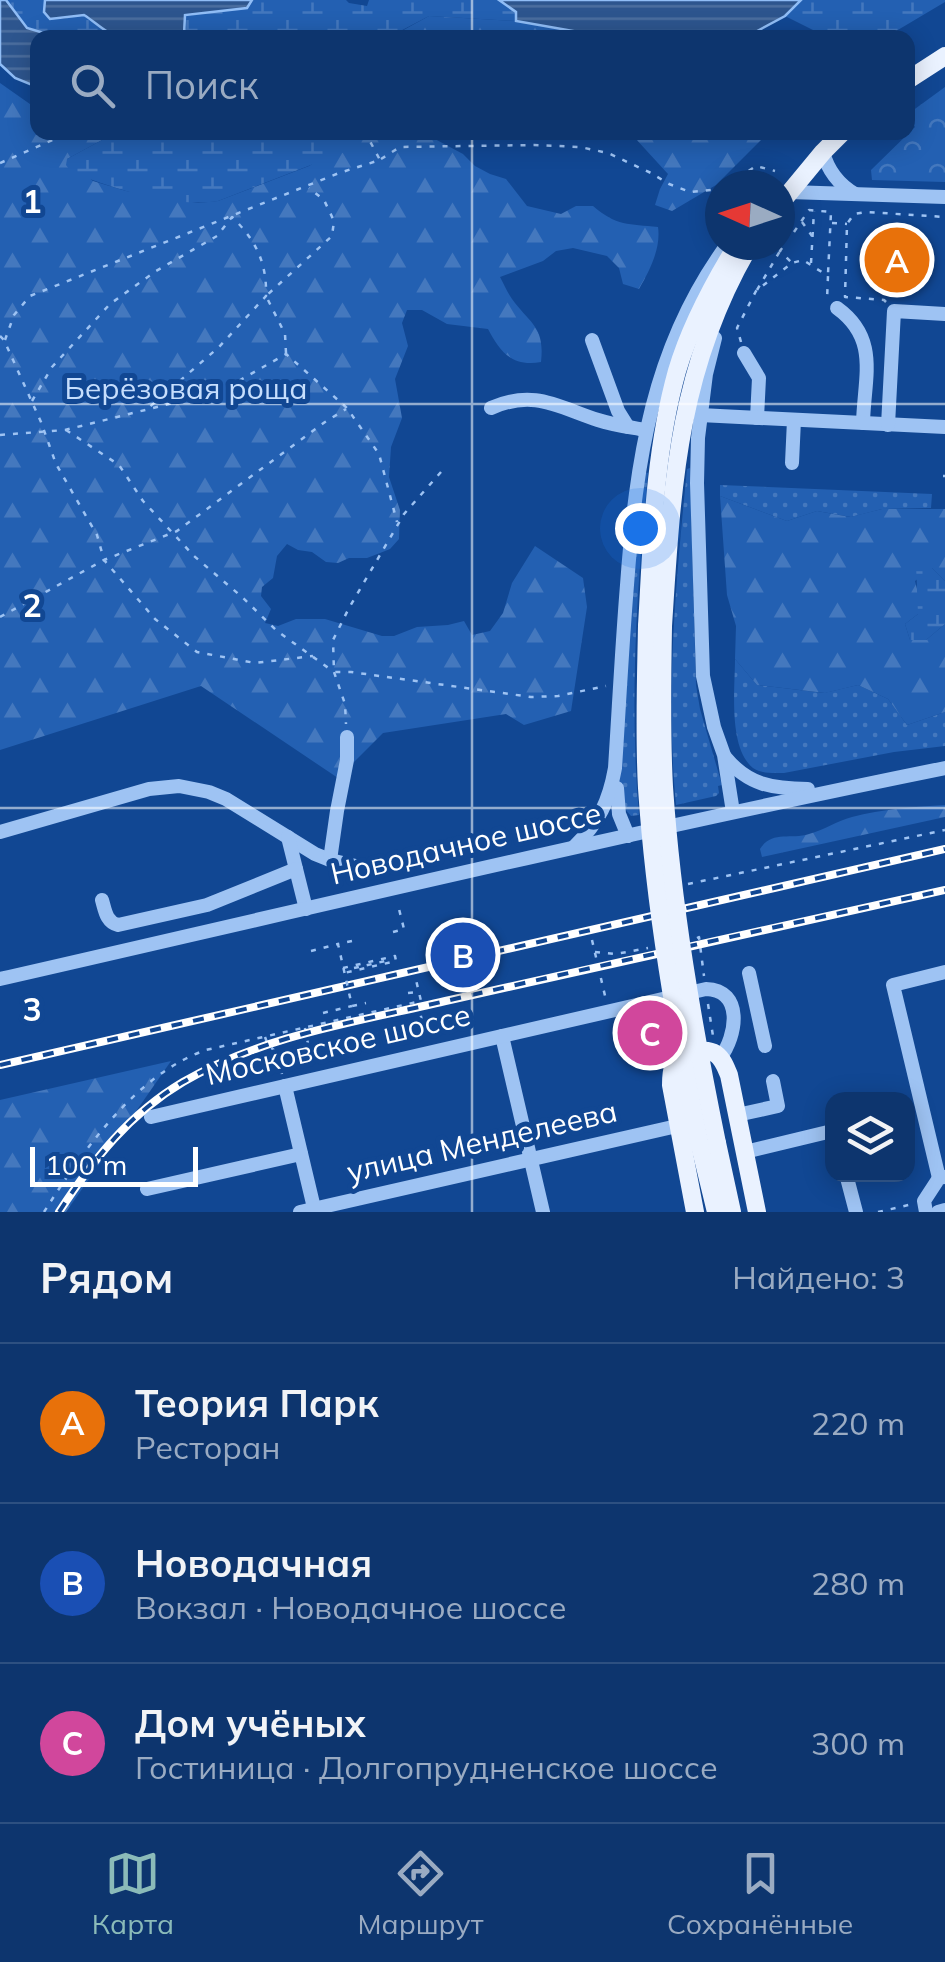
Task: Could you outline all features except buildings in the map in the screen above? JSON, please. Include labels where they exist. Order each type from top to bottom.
[{"type":"main road","points":[[915,75],[945,56]]},
{"type":"main road","points":[[795,173],[826,140]]},
{"type":"main road","points":[[795,176],[836,140]]},
{"type":"main road","points":[[655,626],[660,464],[674,383],[703,306],[729,260]]},
{"type":"main road","points":[[716,1212],[708,1145],[668,969],[651,828],[645,731],[655,626],[689,393],[716,308],[743,260]]},
{"type":"main road","points":[[695,1212],[670,1084],[672,1070],[679,1060],[706,1051],[720,1058],[729,1075],[757,1212]]},
{"type":"main road","points":[[708,1145],[732,1212]]},
{"type":"street","points":[[823,152],[837,181],[856,194]]},
{"type":"street","points":[[795,189],[945,196]]},
{"type":"street","points":[[574,847],[604,809],[612,790],[630,535],[645,430],[679,326],[717,260]]},
{"type":"street","points":[[733,812],[724,755],[703,676],[697,482],[706,374],[722,312],[745,260]]},
{"type":"street","points":[[837,308],[852,320],[865,346],[868,364],[864,423]]},
{"type":"street","points":[[888,424],[894,312],[945,314]]},
{"type":"street","points":[[592,340],[618,411],[628,427]]},
{"type":"street","points":[[744,353],[759,378],[757,418]]},
{"type":"street","points":[[492,408],[509,400],[530,399],[601,422],[645,430]]},
{"type":"street","points":[[700,415],[945,428]]},
{"type":"street","points":[[792,464],[794,420]]},
{"type":"street","points":[[330,860],[347,760],[347,737]]},
{"type":"street","points":[[724,755],[736,770],[767,786],[834,790]]},
{"type":"street","points":[[615,768],[619,814],[628,836]]},
{"type":"street","name":"Новодачное шоссе","points":[[0,979],[574,847],[945,768]]},
{"type":"street","points":[[0,832],[166,786],[209,792],[226,799],[330,860],[360,867]]},
{"type":"street","points":[[288,837],[306,909]]},
{"type":"street","points":[[102,900],[108,918],[118,925],[208,905],[296,869]]},
{"type":"street","points":[[925,1207],[942,1177],[892,985],[945,972]]},
{"type":"street","points":[[749,973],[766,1046]]},
{"type":"street","name":"Московское шоссе","points":[[151,1117],[713,989],[725,993],[733,1013]]},
{"type":"street","points":[[720,1058],[730,1041],[733,1013],[757,1007]]},
{"type":"street","points":[[502,1036],[543,1212]]},
{"type":"street","points":[[738,1114],[780,1113],[772,1081]]},
{"type":"street","points":[[285,1086],[310,1211]]},
{"type":"street","name":"улица Менделеева","points":[[310,1211],[677,1126]]},
{"type":"street","points":[[745,1152],[825,1133]]},
{"type":"street","points":[[147,1189],[301,1154]]},
{"type":"street","points":[[848,1182],[856,1212]]},
{"type":"path","points":[[0,163],[53,140]]},
{"type":"path","points":[[369,140],[380,160]]},
{"type":"path","points":[[4,340],[14,315],[30,296],[380,160],[400,147],[580,148],[608,153],[690,192],[705,190]]},
{"type":"path","points":[[146,410],[219,347],[266,296],[332,236],[334,221],[324,200],[308,187]]},
{"type":"path","points":[[795,231],[809,210],[830,212],[827,301],[837,308]]},
{"type":"path","points":[[811,265],[814,211]]},
{"type":"path","points":[[894,312],[884,300],[845,297],[848,224],[854,214],[866,212],[945,216]]},
{"type":"path","points":[[806,214],[814,222]]},
{"type":"path","points":[[232,217],[248,233],[267,272],[266,296],[285,334],[286,354],[347,408],[379,454],[398,526]]},
{"type":"path","points":[[32,400],[52,367],[110,304],[156,271],[217,236],[232,217]]},
{"type":"path","points":[[802,222],[812,237]]},
{"type":"path","points":[[830,223],[848,224]]},
{"type":"path","points":[[744,353],[737,328],[775,260],[784,270]]},
{"type":"path","points":[[789,260],[792,264]]},
{"type":"path","points":[[756,291],[803,260],[828,276]]},
{"type":"path","points":[[770,268],[776,276]]},
{"type":"path","points":[[0,336],[32,400],[56,464],[97,535],[104,560],[154,619],[197,652],[255,663],[312,656]]},
{"type":"path","points":[[0,435],[65,430],[221,391],[286,354]]},
{"type":"path","points":[[0,617],[104,560],[172,533],[347,408]]},
{"type":"path","points":[[65,430],[119,465],[143,501],[194,556],[277,631],[334,672],[531,697],[558,696],[614,684]]},
{"type":"path","points":[[347,737],[332,640],[404,514],[442,472]]},
{"type":"path","points":[[682,886],[945,830]]},
{"type":"path","points":[[393,932],[404,929],[399,909]]},
{"type":"path","points":[[592,940],[609,1011]]},
{"type":"path","points":[[311,951],[352,941]]},
{"type":"path","points":[[338,944],[352,1006]]},
{"type":"path","points":[[595,952],[616,954],[647,948]]},
{"type":"path","points":[[395,956],[396,959],[396,961],[354,968],[395,956]]},
{"type":"path","points":[[344,970],[390,960]]},
{"type":"path","points":[[416,980],[429,1052]]},
{"type":"path","points":[[408,994],[418,991]]},
{"type":"path","points":[[44,1212],[95,1139],[126,1104],[178,1061],[206,1050],[418,1002]]},
{"type":"path","points":[[324,1013],[366,1003]]},
{"type":"path","points":[[309,1049],[422,1023]]},
{"type":"path","points":[[304,1027],[316,1079]]},
{"type":"path","points":[[264,1036],[274,1050],[285,1086]]},
{"type":"path","points":[[878,1212],[925,1207]]},
{"type":"green space","points":[[6,0],[45,0],[44,12],[63,19],[84,14],[105,30],[34,30],[27,28]]},
{"type":"green space","points":[[252,0],[346,0],[367,6],[369,0],[499,0],[517,12],[516,21],[429,16],[402,30],[184,30],[184,15],[246,8]]},
{"type":"green space","points":[[801,0],[945,0],[898,30],[813,30],[785,16]]},
{"type":"green space","points":[[429,16],[516,21],[567,30],[404,30]]},
{"type":"green space","name":"Берёзовая роща","points":[[0,83],[30,104],[30,140],[102,140],[67,159],[93,181],[126,191],[198,203],[218,201],[309,166],[351,140],[437,140],[463,154],[475,166],[506,179],[527,206],[561,214],[576,206],[593,206],[616,221],[658,227],[656,251],[639,289],[623,284],[619,268],[607,256],[573,248],[556,251],[543,261],[500,277],[538,333],[541,362],[522,362],[508,356],[488,329],[447,324],[422,310],[407,310],[402,323],[408,346],[395,379],[402,418],[391,447],[389,477],[400,510],[399,539],[380,553],[338,563],[326,562],[312,552],[287,544],[277,556],[273,578],[262,587],[261,596],[271,609],[265,623],[278,626],[296,619],[325,619],[394,636],[417,627],[464,621],[472,635],[490,631],[503,613],[512,583],[535,546],[583,578],[587,607],[571,711],[524,725],[506,714],[383,733],[338,778],[201,686],[0,750]]},
{"type":"green space","points":[[945,87],[945,182],[872,180],[871,170],[902,140],[915,140],[915,109]]},
{"type":"green space","points":[[102,140],[353,140],[347,151],[218,201],[181,202],[106,185],[71,172],[67,159]]},
{"type":"green space","points":[[637,140],[760,140],[731,170],[705,170],[705,192],[672,211],[655,205],[668,174]]},
{"type":"green space","points":[[690,468],[696,685],[722,785],[718,786],[716,796],[676,805],[673,637]]},
{"type":"green space","points":[[644,472],[648,473],[635,686],[639,815],[631,816],[621,797],[620,761],[635,544]]},
{"type":"green space","points":[[720,485],[932,494],[931,508],[882,509],[851,517],[817,511],[787,521],[720,496]]},
{"type":"green space","points":[[720,496],[787,521],[817,511],[850,517],[882,509],[945,509],[945,581],[932,568],[915,581],[918,614],[905,624],[910,640],[926,640],[945,624],[945,712],[907,725],[888,699],[858,685],[825,693],[757,685],[735,659],[736,626],[727,595]]},
{"type":"green space","points":[[916,564],[932,568],[945,581],[945,624],[926,640],[910,640],[905,624],[918,614]]},
{"type":"green space","points":[[735,659],[757,685],[824,693],[858,685],[888,699],[907,725],[945,712],[945,746],[784,773],[756,770],[745,759],[736,733]]},
{"type":"green space","points":[[945,805],[945,817],[762,857],[760,849],[776,837],[802,836],[875,812]]},
{"type":"green space","points":[[171,1061],[66,1212],[0,1212],[0,1100]]},
{"type":"shaded area","points":[[0,0],[6,0],[27,28],[34,30],[30,30],[30,84],[15,78],[0,64]]},
{"type":"shaded area","points":[[45,0],[252,0],[247,8],[185,15],[184,30],[106,30],[84,15],[50,19],[44,12]]},
{"type":"shaded area","points":[[499,0],[801,0],[785,16],[759,30],[567,30],[516,21],[516,12]]},
{"type":"railway","points":[[0,1065],[945,849]]},
{"type":"railway","points":[[59,1212],[99,1156],[146,1108],[183,1082],[246,1052],[348,1023],[945,890]]},
{"type":"place","name":"Теория Парк","points":[[897,260]]},
{"type":"place","name":"Новодачная","points":[[463,955]]},
{"type":"place","name":"Дом учёных","points":[[650,1033]]}]
